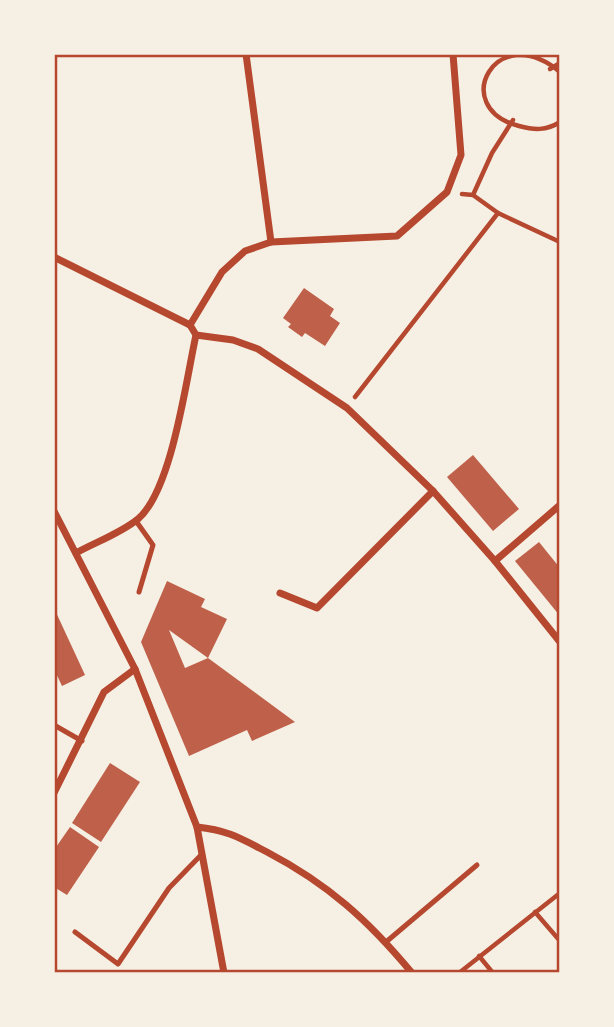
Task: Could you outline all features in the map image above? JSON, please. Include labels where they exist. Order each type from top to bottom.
[{"type":"street","points":[[246,54],[271,242]]},
{"type":"street","points":[[190,325],[212,285],[233,260],[245,251],[271,242],[397,236],[447,192],[461,155],[453,54]]},
{"type":"street","points":[[54,257],[190,325],[196,335],[165,471],[156,495],[136,521],[76,553]]},
{"type":"street","points":[[196,335],[233,340],[258,349],[346,408],[433,491],[495,561],[560,642]]},
{"type":"street","points":[[280,593],[317,608],[433,491]]},
{"type":"street","points":[[495,561],[560,505]]},
{"type":"street","points":[[54,511],[135,669],[197,827],[224,973]]},
{"type":"street","points":[[54,793],[104,692],[135,669]]},
{"type":"street","points":[[197,827],[223,830],[313,876],[386,942],[412,973]]},
{"type":"lane","points":[[136,521],[153,545],[139,592]]},
{"type":"lane","points":[[54,725],[82,741]]},
{"type":"lane","points":[[75,932],[118,964],[169,888],[202,854]]},
{"type":"lane","points":[[386,942],[477,865]]},
{"type":"path","points":[[560,72],[528,56],[514,55],[504,57],[489,67],[483,86],[490,108],[512,122],[547,129],[560,122]]},
{"type":"path","points":[[552,68],[560,63]]},
{"type":"path","points":[[473,195],[492,153],[512,122]]},
{"type":"path","points":[[447,192],[473,195],[498,213],[560,242]]},
{"type":"path","points":[[346,408],[498,213]]},
{"type":"path","points":[[459,973],[560,893]]},
{"type":"path","points":[[535,912],[560,941]]},
{"type":"path","points":[[480,956],[493,973]]},
{"type":"building","points":[[304,288],[334,309],[330,316],[340,323],[325,346],[305,333],[302,337],[288,327],[291,324],[283,318]]},
{"type":"building","points":[[473,455],[519,509],[493,531],[447,477]]},
{"type":"building","points":[[539,542],[560,568],[560,616],[515,561]]},
{"type":"building","points":[[167,581],[205,599],[201,607],[227,619],[208,658],[295,722],[252,741],[247,730],[189,756],[141,642]],"holes":[[[169,630],[208,658],[185,668]]]},
{"type":"building","points":[[54,608],[85,675],[62,686],[54,669]]},
{"type":"building","points":[[110,763],[140,782],[101,842],[72,823]]},
{"type":"building","points":[[70,827],[99,847],[67,895],[54,887],[54,850]]}]
